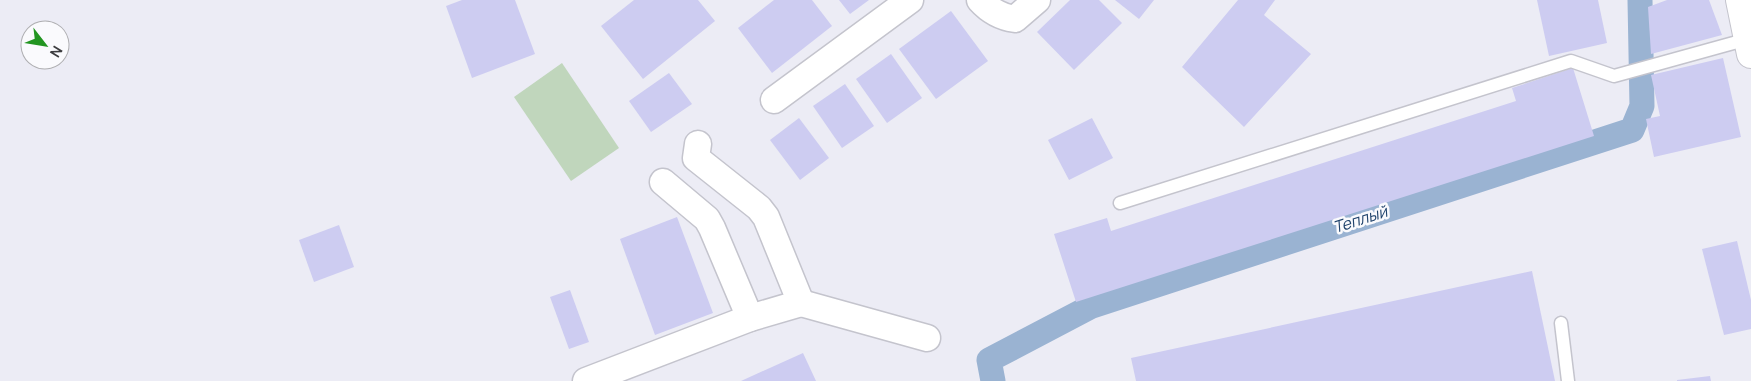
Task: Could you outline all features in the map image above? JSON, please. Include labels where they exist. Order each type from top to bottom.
[{"type":"street","points":[[774,100],[910,0]]},
{"type":"street","points":[[980,0],[984,5],[1003,17],[1015,19],[1037,0]]},
{"type":"street","points":[[1740,0],[1750,46]]},
{"type":"street","points":[[698,144],[696,158],[759,208],[766,217],[801,303]]},
{"type":"street","points":[[663,182],[710,223],[750,318]]},
{"type":"street","points":[[586,381],[750,318],[801,303],[927,338]]},
{"type":"lane","points":[[1120,203],[1570,61],[1614,76],[1750,46]]},
{"type":"lane","points":[[1561,323],[1568,381]]},
{"type":"green space","points":[[562,63],[619,148],[571,181],[514,97]]},
{"type":"building","points":[[462,0],[515,0],[535,54],[472,78],[446,6]]},
{"type":"building","points":[[634,0],[698,0],[715,21],[643,79],[601,26]]},
{"type":"building","points":[[774,0],[812,0],[832,26],[772,73],[738,28]]},
{"type":"building","points":[[839,0],[869,0],[850,14]]},
{"type":"building","points":[[1070,0],[1099,0],[1122,23],[1074,70],[1037,32]]},
{"type":"building","points":[[1115,0],[1154,0],[1139,19]]},
{"type":"building","points":[[1238,0],[1275,0],[1264,15],[1311,54],[1244,127],[1182,67]]},
{"type":"building","points":[[1537,0],[1598,0],[1607,43],[1549,56]]},
{"type":"building","points":[[1667,0],[1709,0],[1722,35],[1651,54],[1648,7]]},
{"type":"building","points":[[951,11],[988,61],[936,99],[899,49]]},
{"type":"building","points":[[891,54],[922,98],[887,123],[856,79]]},
{"type":"building","points":[[1723,58],[1741,137],[1654,157],[1646,119],[1660,116],[1651,75]]},
{"type":"building","points":[[1573,68],[1594,136],[1076,302],[1054,234],[1107,218],[1111,231],[1516,101],[1512,88]]},
{"type":"building","points":[[669,73],[692,104],[651,132],[629,101]]},
{"type":"building","points":[[845,84],[874,126],[842,148],[813,106]]},
{"type":"building","points":[[799,118],[829,158],[800,180],[770,140]]},
{"type":"building","points":[[1092,118],[1113,158],[1069,180],[1048,140]]},
{"type":"building","points":[[677,217],[713,313],[655,335],[620,239]]},
{"type":"building","points":[[339,225],[354,267],[314,282],[299,240]]},
{"type":"building","points":[[1737,241],[1751,300],[1751,329],[1724,335],[1702,249]]},
{"type":"building","points":[[1532,271],[1555,381],[1136,381],[1131,358]]},
{"type":"building","points":[[570,290],[589,342],[569,349],[550,297]]},
{"type":"building","points":[[803,353],[816,381],[741,381]]},
{"type":"building","points":[[1710,376],[1711,381],[1677,381],[1677,380]]},
{"type":"waterway","name":"Теплый","points":[[993,381],[989,360],[1092,306],[1632,130],[1642,106],[1640,0]]}]
